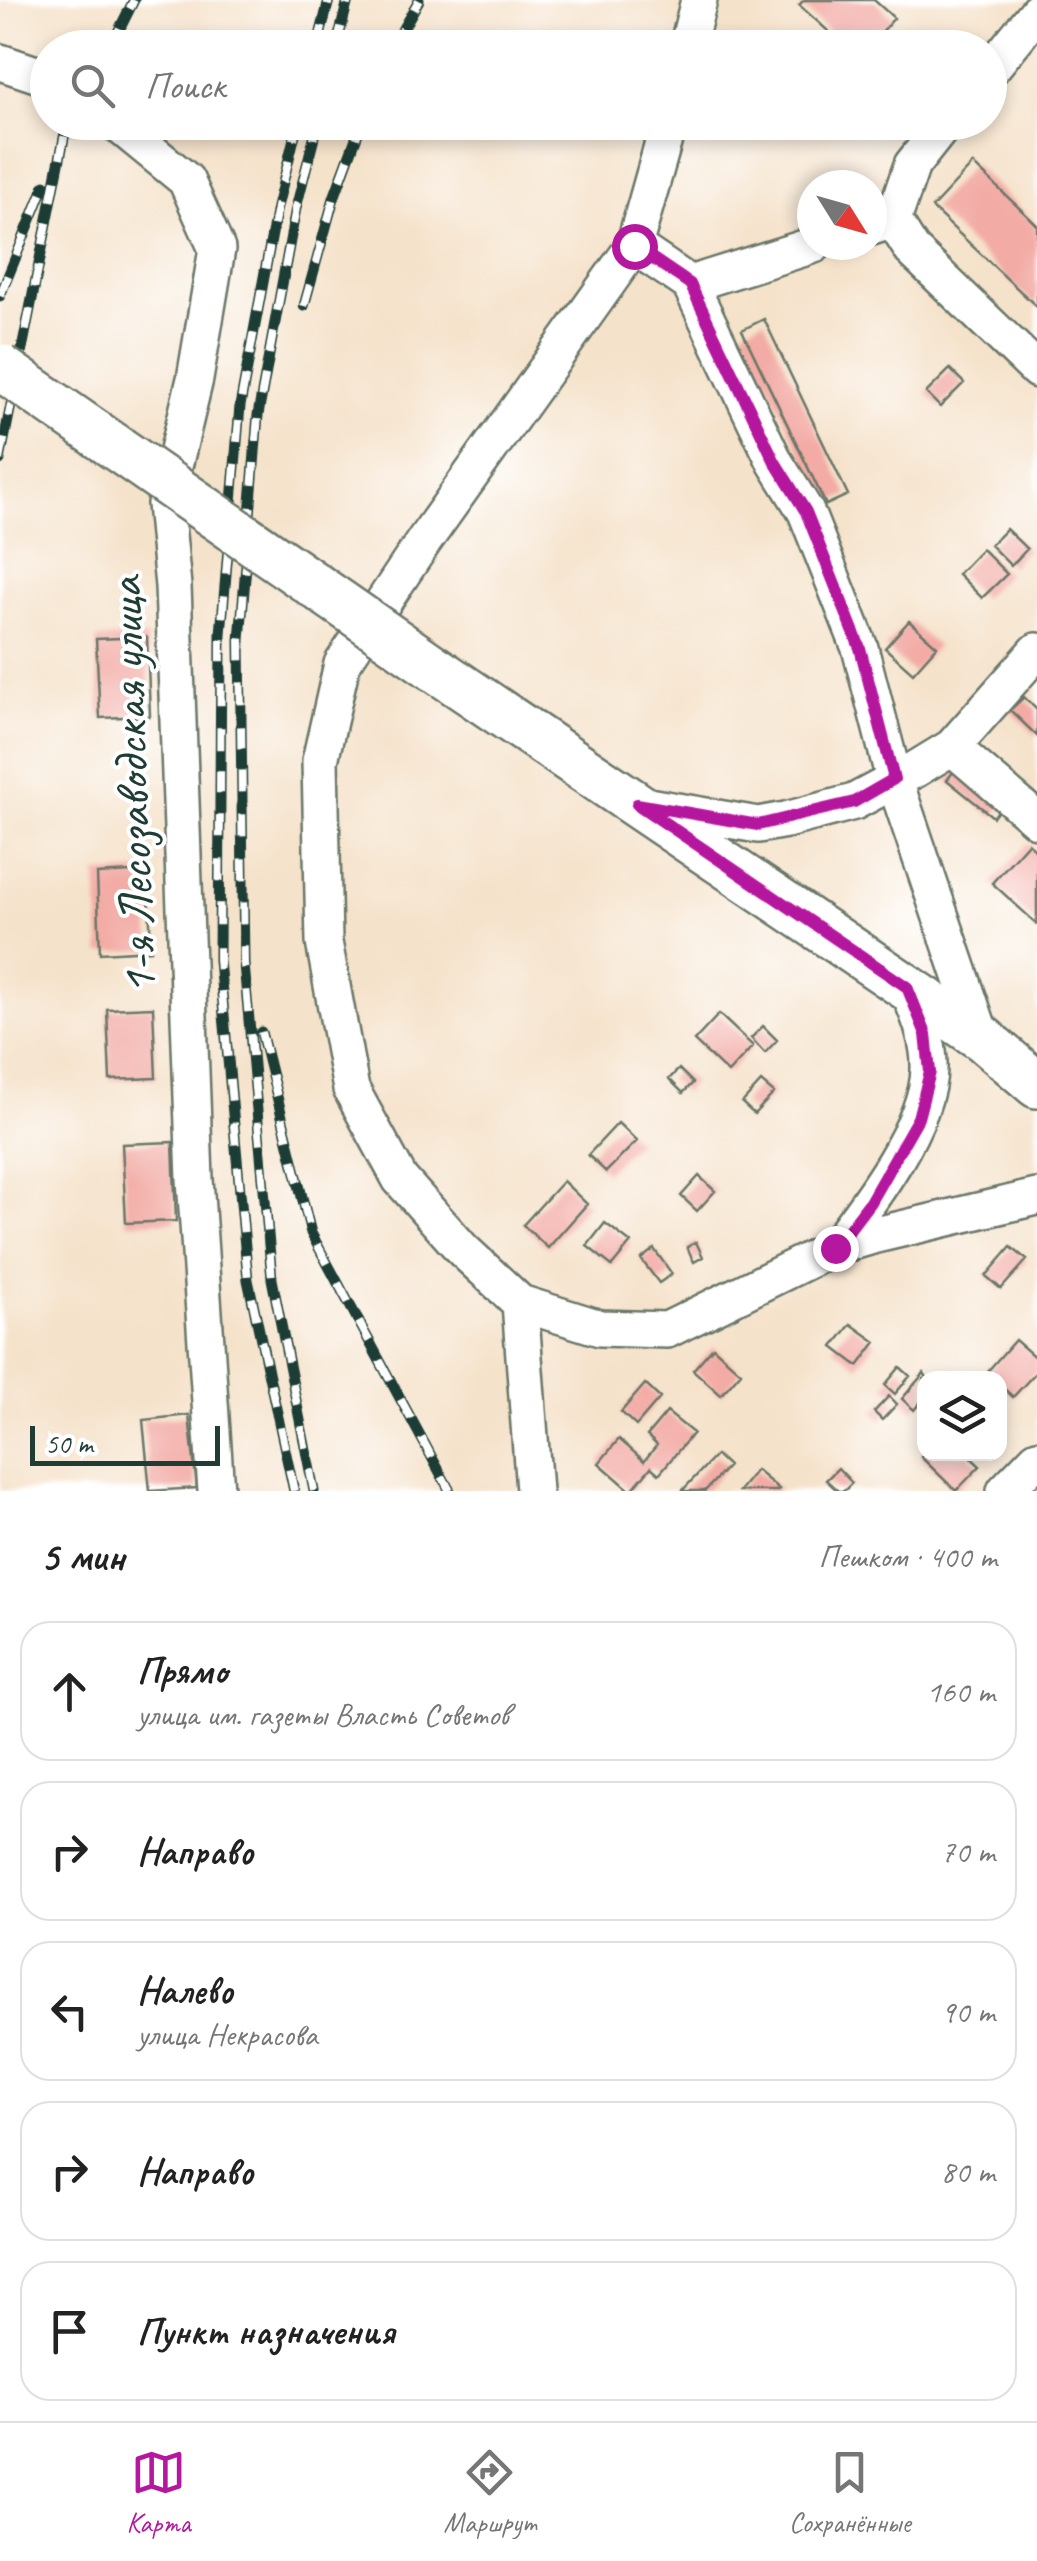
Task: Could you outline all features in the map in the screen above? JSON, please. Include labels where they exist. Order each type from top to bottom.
[{"type":"main road","points":[[0,367],[434,668],[982,1038],[1037,1085]]},
{"type":"street","points":[[692,30],[699,0]]},
{"type":"street","points":[[1007,49],[1037,12]]},
{"type":"street","points":[[0,62],[30,72]]},
{"type":"street","name":"1-я Лесозаводская улица","points":[[137,140],[186,180],[217,249],[195,379],[165,504],[174,586],[195,1179],[216,1491]]},
{"type":"street","points":[[664,140],[634,246],[424,540],[342,664],[320,761],[324,942],[351,1089],[400,1180],[463,1250],[520,1303],[600,1328],[667,1330],[835,1248],[1037,1198]]},
{"type":"street","points":[[887,214],[912,164],[931,140]]},
{"type":"street","points":[[887,228],[1037,370]]},
{"type":"street","points":[[634,246],[690,284],[775,462],[806,512],[860,648],[894,779],[982,1038]]},
{"type":"street","points":[[690,284],[797,250]]},
{"type":"street","points":[[637,804],[758,825],[854,802],[952,747],[1037,651]]},
{"type":"street","points":[[952,747],[1037,820]]},
{"type":"street","points":[[835,1248],[870,1202],[918,1118],[930,1072],[926,1034],[907,987]]},
{"type":"street","points":[[520,1303],[534,1491]]},
{"type":"street","points":[[1005,1491],[1037,1458]]},
{"type":"building","points":[[804,0],[874,0],[894,18],[884,30],[827,30],[799,5]]},
{"type":"building","points":[[973,164],[1037,225],[1037,307],[932,208]]},
{"type":"building","points":[[764,319],[848,495],[826,505],[742,330]]},
{"type":"building","points":[[950,369],[964,383],[940,407],[926,393]]},
{"type":"building","points":[[1006,529],[1027,549],[1011,566],[990,545]]},
{"type":"building","points":[[982,549],[1007,574],[982,598],[958,574]]},
{"type":"building","points":[[909,621],[937,646],[913,673],[885,648]]},
{"type":"building","points":[[147,637],[150,716],[100,718],[96,639]]},
{"type":"building","points":[[1024,697],[1037,710],[1037,736],[1010,710]]},
{"type":"building","points":[[957,767],[1004,804],[993,817],[947,780]]},
{"type":"building","points":[[1028,843],[1037,851],[1037,924],[992,883]]},
{"type":"building","points":[[148,871],[151,950],[100,953],[97,874]]},
{"type":"building","points":[[153,1007],[156,1078],[110,1080],[107,1009]]},
{"type":"building","points":[[719,1014],[753,1046],[728,1073],[694,1041]]},
{"type":"building","points":[[763,1026],[777,1040],[765,1053],[751,1038]]},
{"type":"building","points":[[679,1069],[693,1083],[683,1093],[669,1079]]},
{"type":"building","points":[[761,1082],[774,1093],[754,1114],[742,1103]]},
{"type":"building","points":[[618,1123],[637,1141],[606,1172],[588,1155]]},
{"type":"building","points":[[173,1142],[176,1221],[126,1223],[122,1144]]},
{"type":"building","points":[[699,1176],[715,1191],[697,1211],[681,1196]]},
{"type":"building","points":[[563,1181],[587,1204],[548,1248],[523,1225]]},
{"type":"building","points":[[605,1223],[631,1243],[612,1266],[587,1246]]},
{"type":"building","points":[[696,1242],[703,1257],[694,1262],[687,1247]]},
{"type":"building","points":[[1011,1247],[1027,1260],[1001,1289],[986,1276]]},
{"type":"building","points":[[654,1249],[672,1274],[659,1283],[641,1259]]},
{"type":"building","points":[[851,1324],[876,1342],[858,1366],[833,1347]]},
{"type":"building","points":[[1015,1340],[1037,1359],[1037,1371],[1013,1397],[1007,1391],[1007,1371],[988,1371]]},
{"type":"building","points":[[713,1347],[741,1372],[721,1395],[693,1370]]},
{"type":"building","points":[[900,1367],[910,1376],[895,1394],[885,1385]]},
{"type":"building","points":[[917,1381],[914,1410],[902,1399]]},
{"type":"building","points":[[645,1384],[660,1398],[636,1426],[621,1412]]},
{"type":"building","points":[[889,1396],[897,1404],[882,1420],[874,1412]]},
{"type":"building","points":[[667,1412],[693,1433],[659,1474],[651,1467],[631,1491],[599,1463],[619,1439],[644,1461],[657,1445],[647,1436]]},
{"type":"building","points":[[189,1415],[197,1488],[150,1491],[143,1420]]},
{"type":"building","points":[[716,1455],[728,1466],[705,1491],[682,1491]]},
{"type":"building","points":[[925,1461],[975,1461],[980,1466],[956,1491]]},
{"type":"building","points":[[838,1468],[852,1483],[844,1491],[838,1491],[826,1480]]},
{"type":"building","points":[[756,1470],[779,1489],[739,1491]]},
{"type":"railway","points":[[119,30],[134,0]]},
{"type":"railway","points":[[322,30],[329,0]]},
{"type":"railway","points":[[340,30],[348,0]]},
{"type":"railway","points":[[402,30],[419,0]]},
{"type":"railway","points":[[0,460],[64,140]]},
{"type":"railway","points":[[294,140],[277,207],[240,406],[221,634],[219,960],[248,1280],[294,1491]]},
{"type":"railway","points":[[313,140],[296,208],[258,415],[240,640],[244,964],[272,1279],[314,1491]]},
{"type":"railway","points":[[304,306],[334,198],[355,140]]},
{"type":"railway","points":[[0,296],[45,185]]},
{"type":"railway","points":[[261,1032],[311,1233],[450,1491]]},
{"type":"route","points":[[634,246],[690,284],[775,462],[806,512],[860,648],[894,779],[854,802],[758,825],[637,804],[907,987],[926,1034],[930,1072],[918,1118],[870,1202],[835,1248]]}]
